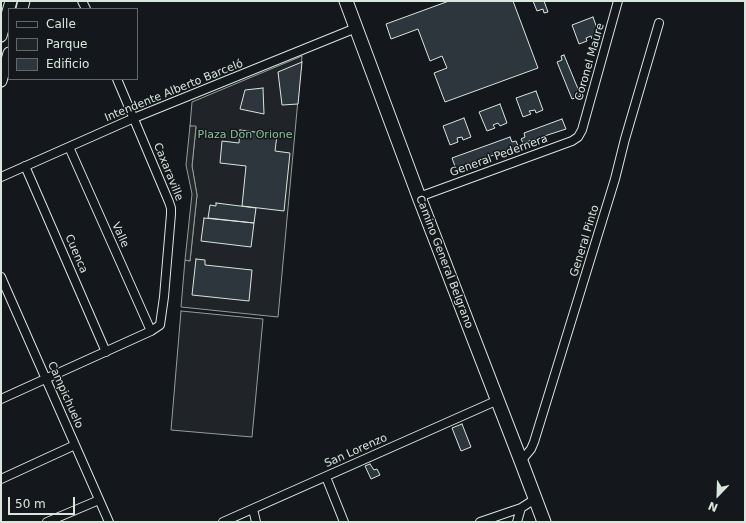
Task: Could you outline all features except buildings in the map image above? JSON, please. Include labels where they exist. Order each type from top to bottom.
[{"type":"main road","name":"Camino General Belgrano","points":[[346,1],[419,197],[544,522]]},
{"type":"street","name":"Coronel Maure","points":[[582,130],[618,1]]},
{"type":"street","points":[[1,36],[8,12]]},
{"type":"street","name":"General Pinto","points":[[521,461],[531,449],[536,434],[615,180],[625,139],[659,23]]},
{"type":"street","name":"Intendente Alberto Barceló","points":[[1,177],[134,118],[356,28]]},
{"type":"street","points":[[1,81],[8,56]]},
{"type":"street","name":"Caxaraville","points":[[117,80],[171,208],[162,320],[160,325],[151,331]]},
{"type":"street","name":"General Pedernera","points":[[419,197],[572,141],[578,137],[582,130]]},
{"type":"street","name":"Valle","points":[[69,147],[151,331]]},
{"type":"street","name":"Cuenca","points":[[25,166],[106,352]]},
{"type":"street","name":"Campichuelo","points":[[1,277],[109,522]]},
{"type":"street","points":[[1,399],[151,331]]},
{"type":"street","name":"San Lorenzo","points":[[223,522],[498,400]]},
{"type":"street","points":[[1,479],[75,445]]},
{"type":"street","points":[[326,477],[344,522]]},
{"type":"street","points":[[47,522],[99,500]]},
{"type":"street","points":[[480,522],[521,508],[535,500]]},
{"type":"street","points":[[517,522],[521,508]]},
{"type":"street","points":[[253,509],[256,522]]},
{"type":"green space","name":"Plaza Don Orione","points":[[302,56],[278,317],[181,307],[185,260],[190,261],[197,195],[192,166],[196,127],[190,126],[192,102]]},
{"type":"green space","points":[[181,311],[263,319],[252,437],[171,430]]},
{"type":"shaded area","points":[[190,126],[196,126],[192,166],[197,195],[190,261],[185,260],[192,194],[186,165]]}]
